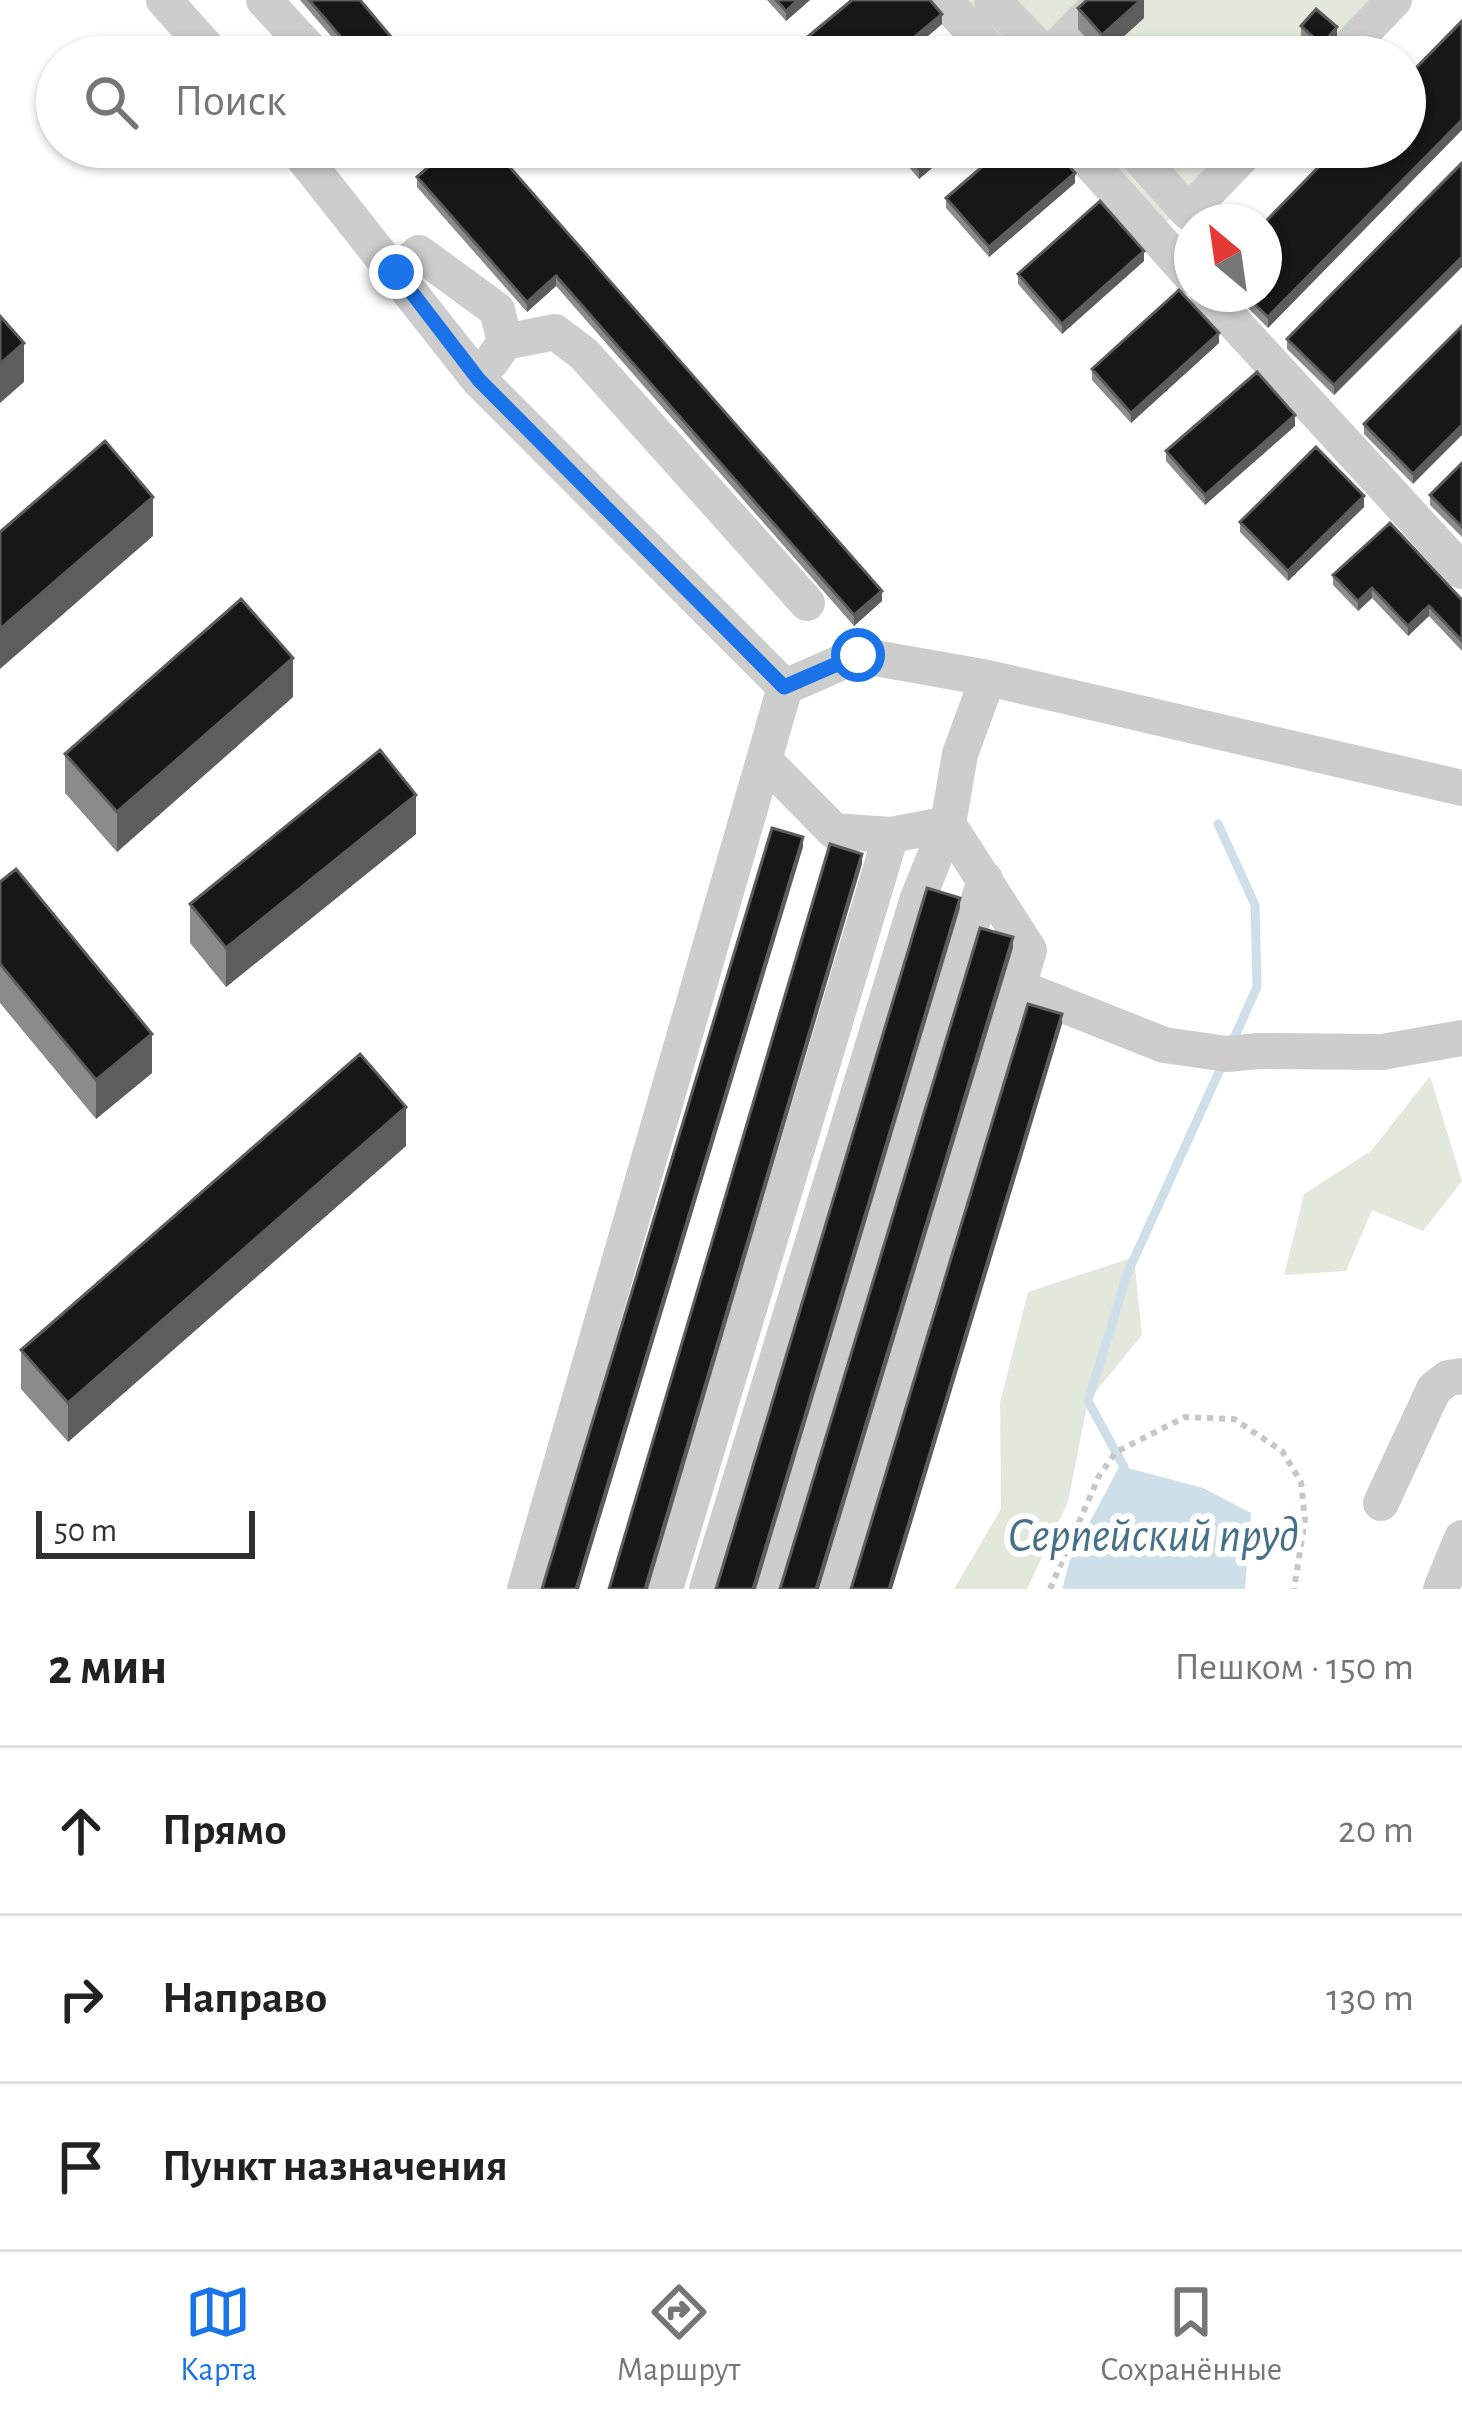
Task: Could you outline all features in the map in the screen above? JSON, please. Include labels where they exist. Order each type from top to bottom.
[{"type":"street","points":[[164,0],[196,36]]},
{"type":"street","points":[[264,0],[297,36]]},
{"type":"street","points":[[944,0],[976,36]]},
{"type":"street","points":[[992,0],[1027,36]]},
{"type":"street","points":[[1068,36],[1103,0]]},
{"type":"street","points":[[1359,36],[1394,0]]},
{"type":"street","points":[[312,168],[479,380],[784,687]]},
{"type":"street","points":[[1095,168],[1174,257]]},
{"type":"street","points":[[1149,168],[1188,212],[1231,168]]},
{"type":"street","points":[[396,272],[419,253],[497,310],[505,342]]},
{"type":"street","points":[[1225,312],[1462,571]]},
{"type":"street","points":[[479,380],[505,342],[555,332],[584,354],[807,603]]},
{"type":"street","points":[[784,687],[858,655],[988,679],[1462,788]]},
{"type":"street","points":[[707,1589],[918,898],[948,824],[959,754],[988,679]]},
{"type":"street","points":[[525,1589],[784,687]]},
{"type":"street","points":[[764,760],[834,831],[891,835],[948,824]]},
{"type":"street","points":[[838,1589],[1029,950],[948,824]]},
{"type":"street","points":[[665,1589],[891,835]]},
{"type":"street","points":[[771,1589],[985,879]]},
{"type":"street","points":[[1018,987],[1164,1045],[1227,1054],[1382,1052],[1462,1038]]},
{"type":"street","points":[[1381,1503],[1434,1389],[1448,1378],[1462,1376]]},
{"type":"street","points":[[1441,1589],[1462,1538]]},
{"type":"path","points":[[1050,1589],[1099,1476],[1116,1452],[1186,1417],[1234,1419],[1282,1451],[1301,1483],[1305,1520],[1294,1589]]},
{"type":"shaded area","points":[[960,0],[1381,0],[1346,36],[992,36]]},
{"type":"shaded area","points":[[1108,168],[1219,168],[1184,204],[1174,204],[1174,214],[1161,228]]},
{"type":"shaded area","points":[[1430,1076],[1462,1181],[1423,1231],[1372,1210],[1346,1271],[1284,1275],[1304,1194],[1371,1151]]},
{"type":"shaded area","points":[[1134,1257],[1142,1335],[1088,1401],[1068,1502],[1027,1589],[954,1589],[1001,1509],[1000,1402],[1028,1292]]},
{"type":"water","name":"Серпейский пруд","points":[[1124,1467],[1203,1488],[1251,1513],[1245,1589],[1067,1589],[1074,1562]]},
{"type":"building","points":[[309,0],[360,0],[390,36],[340,36]]},
{"type":"building","points":[[776,0],[798,0],[786,11]]},
{"type":"building","points":[[852,0],[930,0],[942,14],[916,36],[809,36]]},
{"type":"building","points":[[1087,0],[1141,0],[1102,35],[1078,8]]},
{"type":"building","points":[[1316,9],[1337,27],[1330,36],[1312,36],[1301,26]]},
{"type":"building","points":[[1462,21],[1462,120],[1426,157],[1426,58]]},
{"type":"building","points":[[1462,163],[1462,257],[1334,385],[1287,339]]},
{"type":"building","points":[[427,168],[510,168],[882,591],[854,615],[556,276],[527,302],[417,177]]},
{"type":"building","points":[[981,168],[1071,168],[1075,173],[989,247],[946,198]]},
{"type":"building","points":[[1318,168],[1415,168],[1282,303],[1282,205]]},
{"type":"building","points":[[1100,201],[1144,251],[1062,324],[1018,274]]},
{"type":"building","points":[[1174,295],[1174,312],[1199,312],[1219,333],[1131,413],[1092,369]]},
{"type":"building","points":[[0,316],[24,343],[0,364]]},
{"type":"building","points":[[1462,326],[1462,425],[1413,474],[1364,424]]},
{"type":"building","points":[[1257,372],[1295,415],[1205,495],[1166,451]]},
{"type":"building","points":[[105,441],[153,497],[0,629],[0,532]]},
{"type":"building","points":[[1316,447],[1364,496],[1288,571],[1240,522]]},
{"type":"building","points":[[1462,463],[1462,527],[1430,495]]},
{"type":"building","points":[[1390,523],[1462,600],[1462,641],[1429,606],[1408,626],[1372,588],[1358,601],[1333,575]]},
{"type":"building","points":[[241,599],[293,658],[117,812],[65,754]]},
{"type":"building","points":[[380,750],[416,795],[226,948],[190,904]]},
{"type":"building","points":[[772,828],[803,837],[576,1589],[542,1589]]},
{"type":"building","points":[[830,844],[862,854],[645,1589],[609,1589]]},
{"type":"building","points":[[16,869],[152,1034],[96,1080],[0,964],[0,882]]},
{"type":"building","points":[[927,888],[960,898],[753,1589],[716,1589]]},
{"type":"building","points":[[980,928],[1013,937],[816,1589],[780,1589]]},
{"type":"building","points":[[1028,1004],[1062,1014],[889,1589],[851,1589]]},
{"type":"building","points":[[360,1054],[406,1107],[68,1403],[21,1350]]},
{"type":"waterway","points":[[1218,824],[1255,905],[1257,987],[1231,1045]]},
{"type":"waterway","points":[[1067,1589],[1074,1562],[1124,1467],[1088,1401],[1128,1272],[1224,1061]]},
{"type":"route","points":[[396,272],[479,380],[784,687],[858,655]]}]
